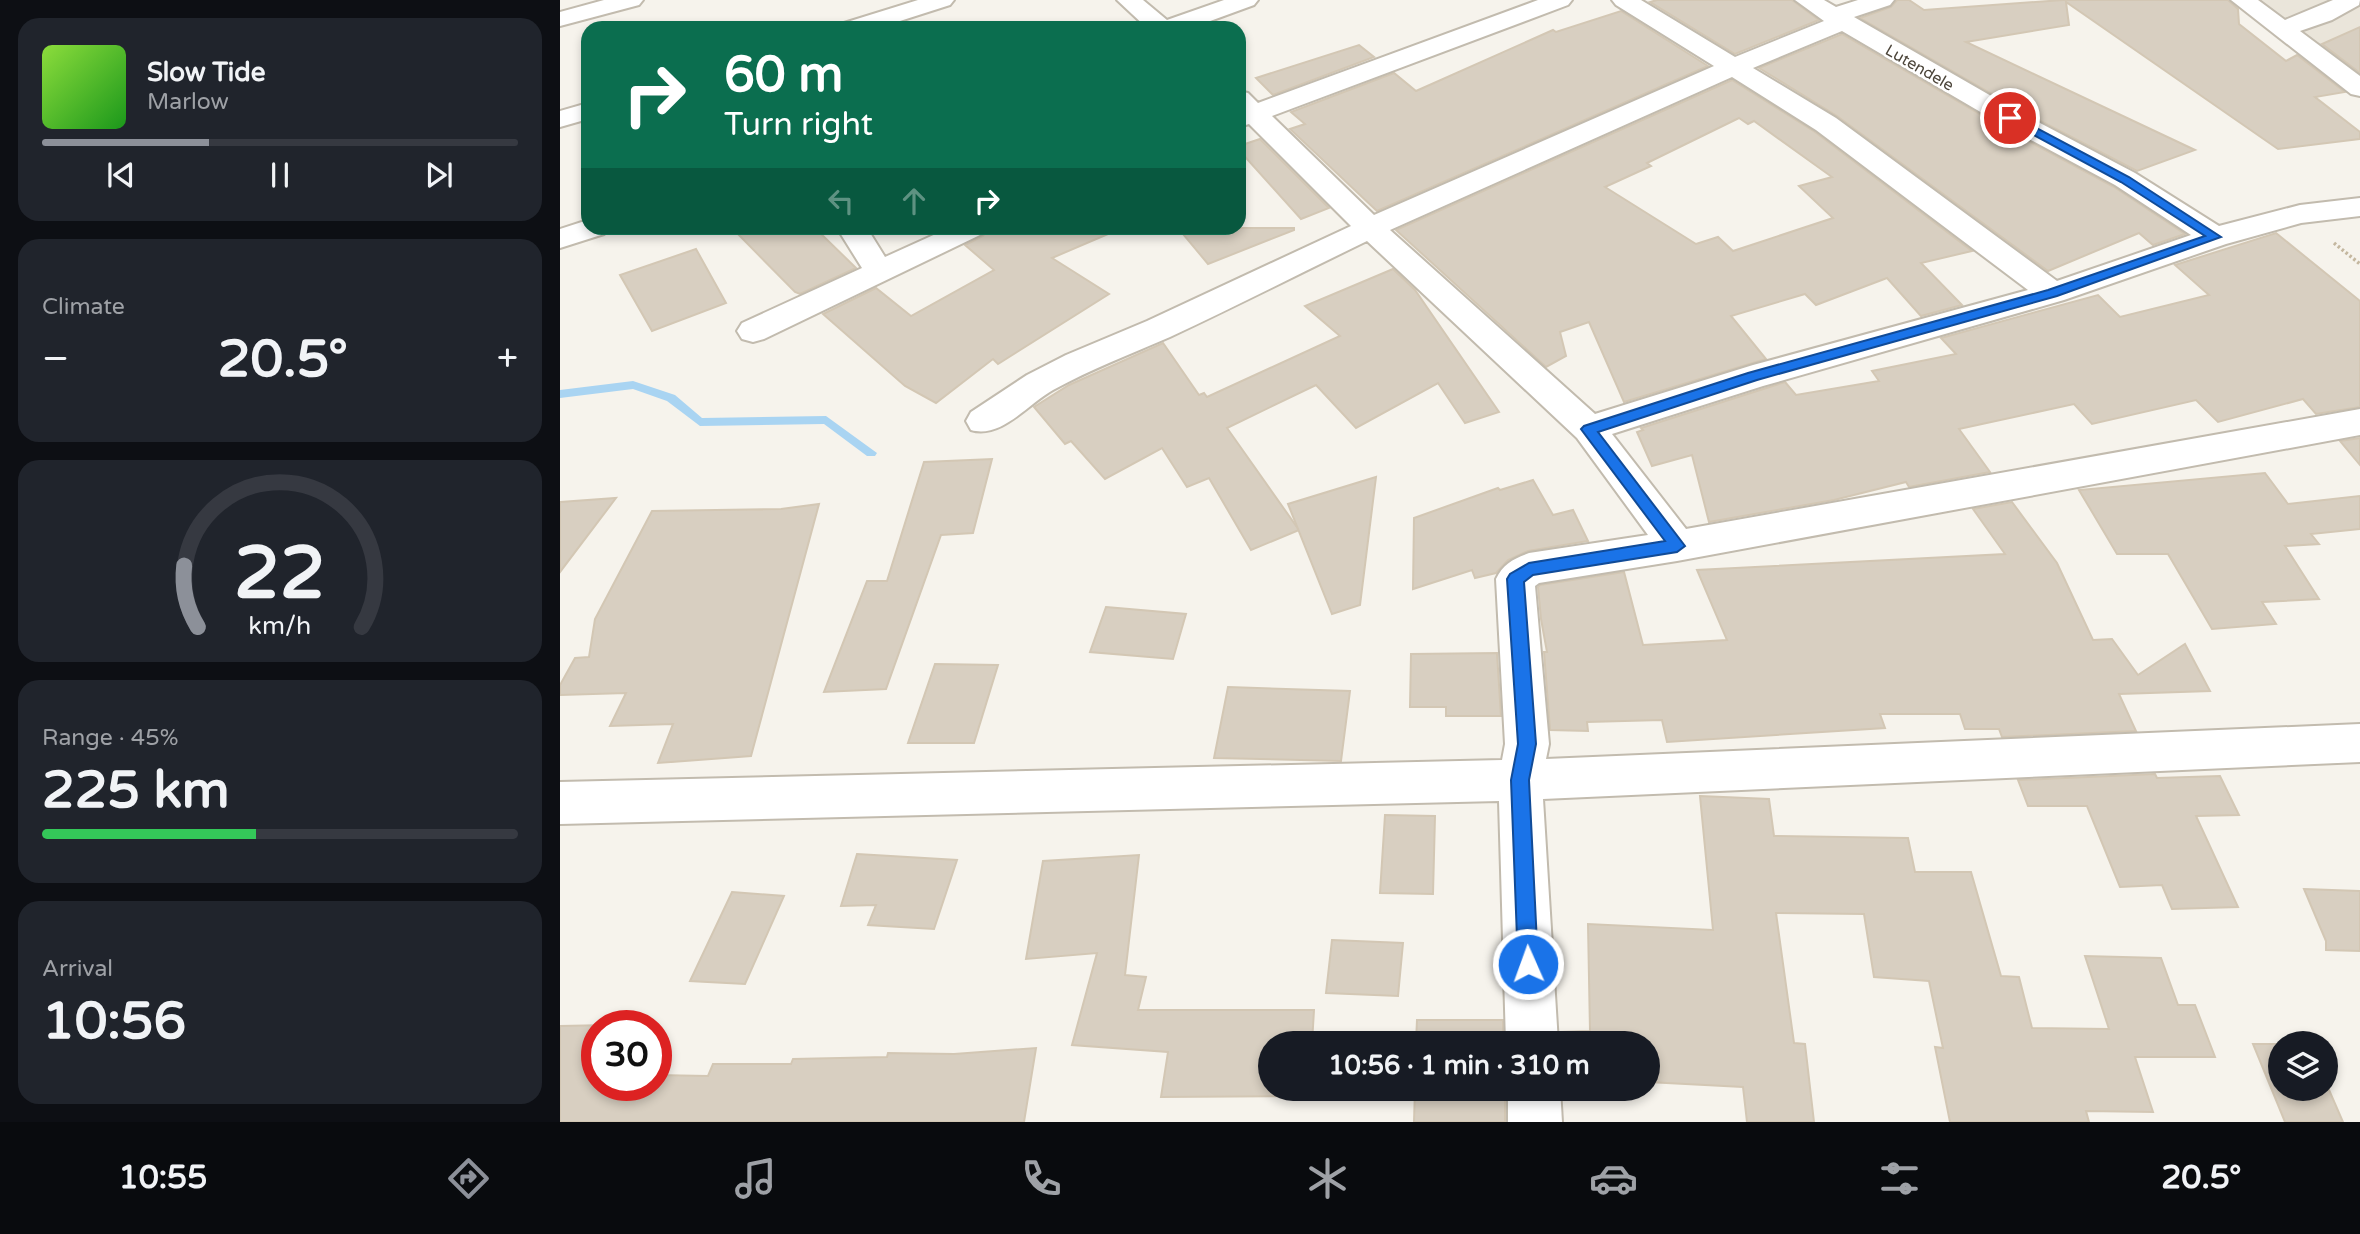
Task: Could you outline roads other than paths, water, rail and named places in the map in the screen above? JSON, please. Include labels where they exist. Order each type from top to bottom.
[{"type":"street","points":[[560,19],[631,0]]},
{"type":"street","points":[[875,21],[942,0]]},
{"type":"street","points":[[1129,0],[1154,21]]},
{"type":"street","points":[[1188,21],[1246,0]]},
{"type":"street","points":[[1246,109],[1560,0]]},
{"type":"street","points":[[1624,0],[1826,124],[2053,293]]},
{"type":"street","name":"Lutendele","points":[[1807,0],[2010,118],[2125,179],[2215,237]]},
{"type":"street","points":[[983,421],[1039,383],[1077,363],[1158,329],[1370,228],[1882,0]]},
{"type":"street","points":[[2243,0],[2360,88]]},
{"type":"street","points":[[2283,29],[2323,15],[2351,0]]},
{"type":"street","points":[[1246,112],[1589,429],[1677,546]]},
{"type":"street","points":[[560,120],[581,113]]},
{"type":"street","points":[[1589,429],[1753,377],[2053,293],[2215,237],[2300,214],[2360,206]]},
{"type":"street","points":[[560,239],[581,232]]},
{"type":"street","points":[[856,235],[879,271]]},
{"type":"street","points":[[753,331],[957,235]]},
{"type":"street","points":[[1531,1031],[1520,780],[1527,744],[1515,579],[1529,569],[1677,546],[2360,422]]},
{"type":"street","points":[[560,803],[1520,780],[2360,743]]},
{"type":"street","points":[[1534,1101],[1535,1122]]},
{"type":"waterway","points":[[560,394],[633,385],[671,398],[700,422],[826,420],[871,453]]}]
